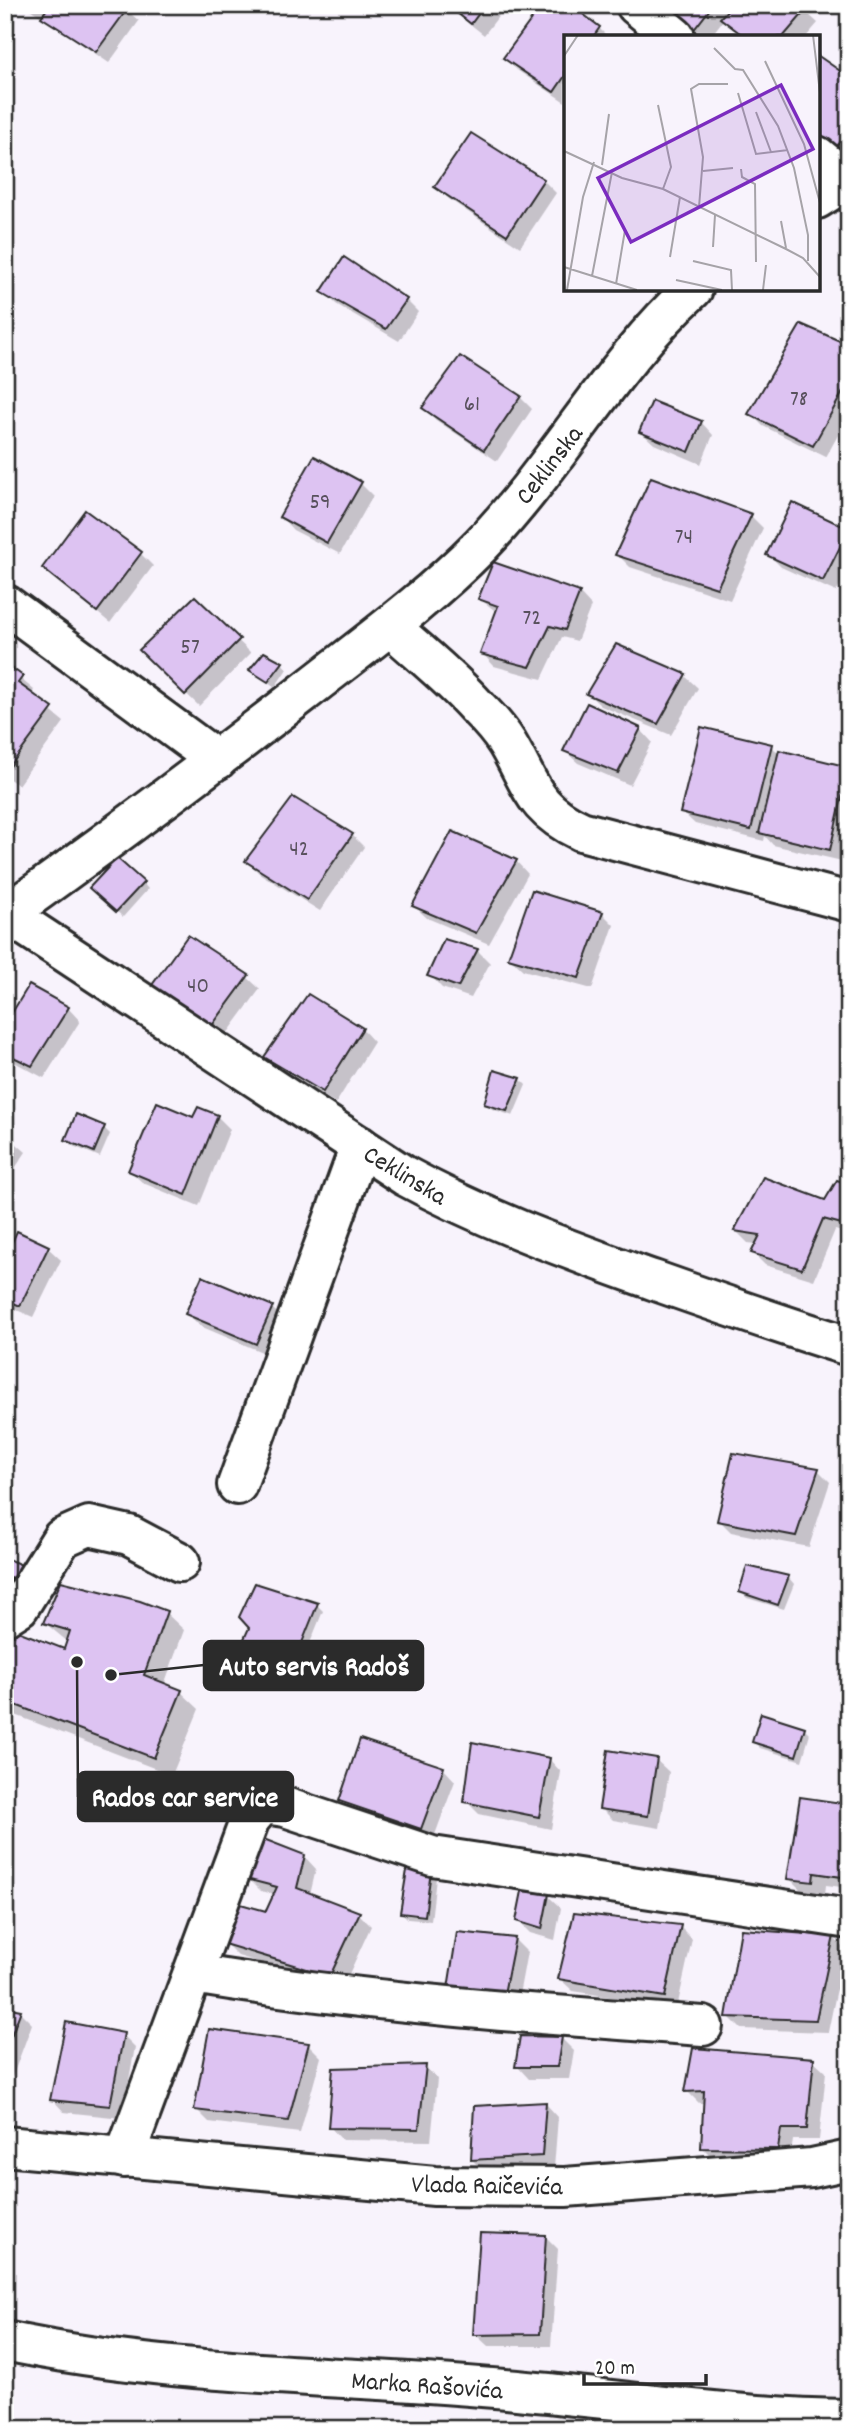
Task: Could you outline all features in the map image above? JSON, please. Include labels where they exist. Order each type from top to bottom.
[{"type":"street","points":[[636,5],[673,35]]},
{"type":"street","points":[[819,159],[837,186]]},
{"type":"street","name":"Ceklinska","points":[[692,290],[643,341],[530,489],[497,527],[390,626],[217,760],[6,914],[405,1176],[466,1209],[516,1231],[766,1321],[849,1346]]},
{"type":"street","points":[[5,604],[217,760]]},
{"type":"street","points":[[390,626],[476,706],[507,743],[526,783],[543,806],[561,822],[581,831],[849,902]]},
{"type":"street","points":[[237,1485],[360,1146]]},
{"type":"street","points":[[5,1616],[19,1607],[62,1538],[89,1526],[129,1535],[180,1562]]},
{"type":"street","points":[[124,2158],[250,1819],[263,1804],[285,1807],[432,1856],[849,1919]]},
{"type":"street","points":[[193,1974],[300,1991],[424,2005],[703,2026]]},
{"type":"street","name":"Vlada Raičevića","points":[[5,2147],[435,2186],[539,2186],[812,2168],[849,2160]]},
{"type":"street","name":"Marka Rašovića","points":[[5,2341],[107,2360],[517,2390],[774,2418],[849,2419]]},
{"type":"building","points":[[50,5],[124,5],[128,8],[96,52],[41,17]]},
{"type":"building","points":[[447,5],[485,5],[471,24]]},
{"type":"building","points":[[542,5],[571,5],[600,27],[594,35],[564,35],[564,77],[554,92],[503,58]]},
{"type":"building","points":[[650,5],[713,5],[688,35]]},
{"type":"building","points":[[732,5],[801,5],[807,9],[785,35],[742,35],[720,18]]},
{"type":"building","points":[[819,56],[849,77],[849,131],[837,146],[819,134]]},
{"type":"building","points":[[471,133],[544,179],[507,235],[434,187]]},
{"type":"building","points":[[344,257],[407,299],[386,329],[321,292]]},
{"type":"building","points":[[801,324],[849,345],[849,381],[813,446],[748,414]]},
{"type":"building","points":[[460,356],[521,396],[484,450],[422,408]]},
{"type":"building","points":[[652,401],[702,421],[689,452],[639,432]]},
{"type":"building","points":[[314,456],[362,482],[327,543],[279,517]]},
{"type":"building","points":[[651,477],[752,514],[717,588],[615,555]]},
{"type":"building","points":[[792,502],[849,529],[823,581],[766,555]]},
{"type":"building","points":[[85,510],[142,552],[97,612],[42,568]]},
{"type":"building","points":[[493,562],[580,592],[565,630],[550,626],[530,667],[480,654],[498,606],[478,599]]},
{"type":"building","points":[[195,596],[240,639],[185,695],[139,650]]},
{"type":"building","points":[[616,644],[686,674],[658,724],[586,694]]},
{"type":"building","points":[[264,652],[283,662],[268,682],[249,670]]},
{"type":"building","points":[[5,663],[23,676],[18,683],[53,708],[5,773]]},
{"type":"building","points":[[587,703],[641,728],[618,773],[563,751]]},
{"type":"building","points":[[701,727],[772,744],[751,830],[680,813]]},
{"type":"building","points":[[779,750],[849,767],[830,850],[759,833]]},
{"type":"building","points":[[293,797],[353,834],[307,900],[245,861]]},
{"type":"building","points":[[452,831],[517,860],[476,933],[412,906]]},
{"type":"building","points":[[117,858],[144,882],[116,912],[89,888]]},
{"type":"building","points":[[532,890],[603,912],[579,978],[508,958]]},
{"type":"building","points":[[188,935],[249,975],[208,1031],[147,992]]},
{"type":"building","points":[[444,939],[478,949],[458,987],[427,976]]},
{"type":"building","points":[[29,985],[69,1007],[32,1066],[5,1053],[5,1024]]},
{"type":"building","points":[[308,994],[363,1028],[323,1092],[264,1057]]},
{"type":"building","points":[[494,1070],[521,1078],[507,1111],[484,1104]]},
{"type":"building","points":[[157,1102],[193,1117],[198,1107],[218,1115],[186,1195],[128,1171]]},
{"type":"building","points":[[76,1114],[105,1126],[94,1152],[65,1140]]},
{"type":"building","points":[[763,1177],[825,1200],[837,1180],[849,1184],[849,1226],[823,1219],[802,1269],[751,1253],[760,1235],[734,1231]]},
{"type":"building","points":[[17,1231],[49,1246],[20,1306],[5,1299],[5,1258]]},
{"type":"building","points":[[202,1276],[273,1306],[256,1344],[185,1314]]},
{"type":"building","points":[[733,1453],[819,1468],[796,1536],[717,1521]]},
{"type":"building","points":[[5,1558],[22,1565],[18,1579],[5,1576]]},
{"type":"building","points":[[747,1566],[789,1576],[778,1605],[739,1592]]},
{"type":"building","points":[[61,1581],[140,1601],[167,1611],[144,1675],[182,1690],[154,1758],[5,1701],[5,1639],[10,1628],[64,1649],[70,1631],[43,1623]]},
{"type":"building","points":[[255,1583],[318,1603],[287,1680],[234,1661],[249,1628],[239,1617]]},
{"type":"building","points":[[761,1713],[805,1727],[796,1756],[752,1742]]},
{"type":"building","points":[[360,1739],[444,1767],[421,1829],[339,1801]]},
{"type":"building","points":[[472,1742],[550,1758],[539,1817],[464,1802]]},
{"type":"building","points":[[608,1750],[657,1758],[648,1816],[599,1809]]},
{"type":"building","points":[[800,1797],[849,1804],[849,1878],[814,1873],[813,1882],[787,1879]]},
{"type":"building","points":[[261,1838],[305,1855],[297,1888],[360,1912],[330,1976],[224,1944],[237,1903],[266,1911],[277,1887],[246,1879]]},
{"type":"building","points":[[407,1870],[431,1871],[425,1916],[400,1913]]},
{"type":"building","points":[[522,1891],[549,1894],[542,1929],[516,1921]]},
{"type":"building","points":[[574,1913],[681,1925],[665,1997],[558,1979]]},
{"type":"building","points":[[741,1929],[834,1936],[816,2020],[726,2017]]},
{"type":"building","points":[[457,1932],[515,1938],[504,1994],[448,1988]]},
{"type":"building","points":[[5,2007],[21,2010],[5,2052]]},
{"type":"building","points":[[66,2022],[124,2033],[110,2106],[50,2100]]},
{"type":"building","points":[[209,2029],[309,2043],[288,2121],[194,2110]]},
{"type":"building","points":[[520,2036],[562,2037],[557,2067],[515,2067]]},
{"type":"building","points":[[693,2048],[814,2058],[807,2129],[781,2129],[778,2149],[701,2148],[704,2091],[685,2092]]},
{"type":"building","points":[[426,2065],[419,2129],[328,2128],[333,2068]]},
{"type":"building","points":[[546,2102],[542,2156],[471,2160],[474,2106]]},
{"type":"building","points":[[480,2233],[546,2235],[540,2334],[473,2335]]},
{"type":"place","name":"Rados car service","points":[[77,1662]]},
{"type":"place","name":"Auto servis Radoš","points":[[111,1675]]}]
